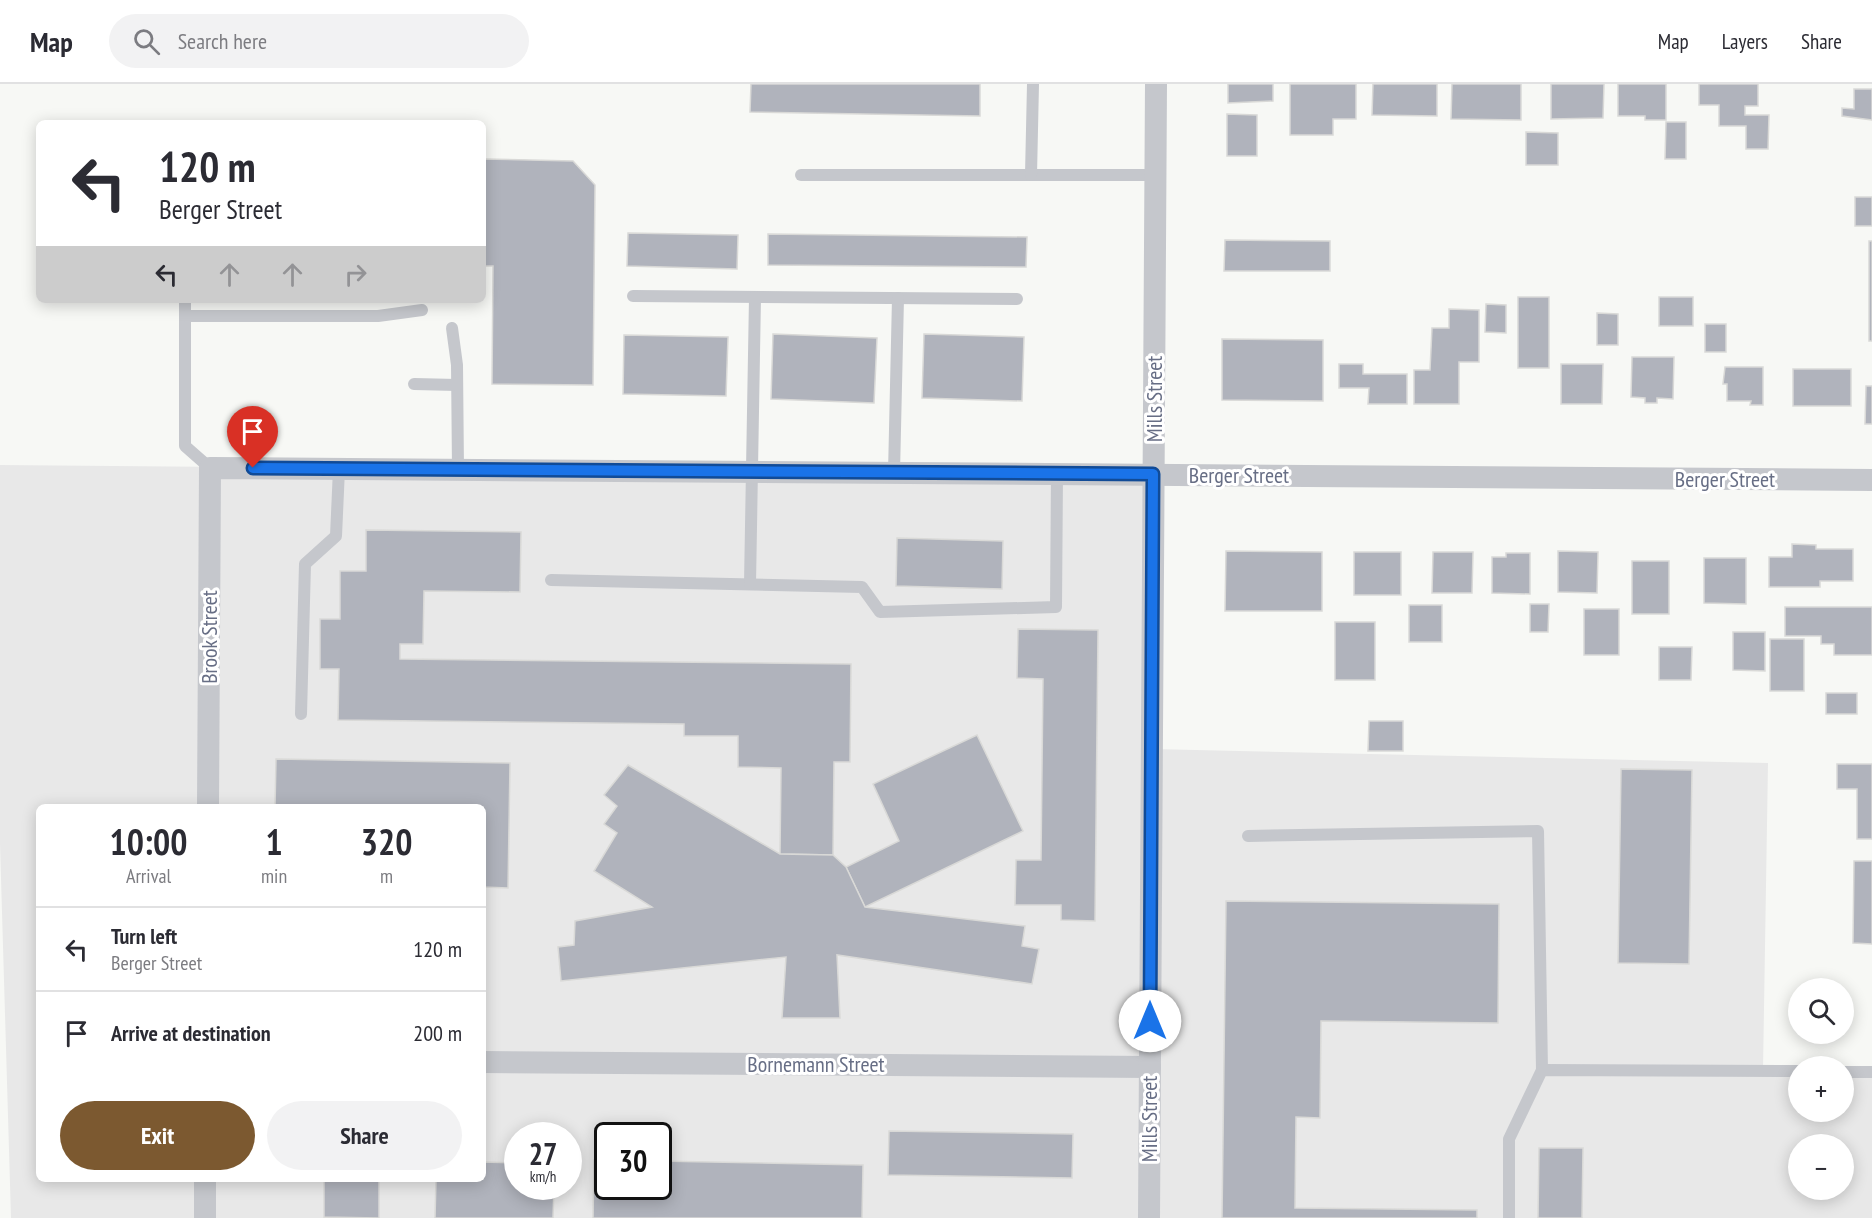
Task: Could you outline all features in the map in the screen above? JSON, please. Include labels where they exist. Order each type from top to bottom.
[{"type":"street","name":"Mills Street","points":[[1149,1218],[1156,84]]},
{"type":"street","name":"Berger Street","points":[[210,468],[1872,480]]},
{"type":"street","name":"Brook Street","points":[[208,804],[210,468]]},
{"type":"street","name":"Bornemann Street","points":[[486,1062],[1150,1067]]},
{"type":"street","points":[[205,1182],[205,1218]]},
{"type":"lane","points":[[1032,175],[1033,84]]},
{"type":"lane","points":[[801,175],[1155,175]]},
{"type":"lane","points":[[633,296],[1017,299]]},
{"type":"lane","points":[[750,584],[755,297]]},
{"type":"lane","points":[[894,473],[898,298]]},
{"type":"lane","points":[[185,303],[185,446],[210,468]]},
{"type":"lane","points":[[185,316],[378,316],[422,310]]},
{"type":"lane","points":[[452,328],[457,385],[458,470]]},
{"type":"lane","points":[[414,384],[457,385]]},
{"type":"lane","points":[[301,714],[305,564],[336,536],[339,469]]},
{"type":"lane","points":[[550,580],[862,587],[880,612],[1056,607],[1057,474]]},
{"type":"lane","points":[[1248,836],[1538,831],[1542,1070],[1509,1139],[1509,1218]]},
{"type":"lane","points":[[1542,1070],[1788,1071]]},
{"type":"lane","points":[[1854,1072],[1872,1072]]},
{"type":"shaded area","points":[[0,465],[1153,475],[1152,749],[1768,763],[1763,1070],[1788,1071],[1788,1122],[1854,1122],[1854,1072],[1872,1072],[1872,1218],[11,1218],[0,844]]},
{"type":"building","points":[[751,84],[980,84],[980,116],[750,112]]},
{"type":"building","points":[[1228,84],[1273,84],[1273,101],[1228,103]]},
{"type":"building","points":[[1290,84],[1356,84],[1356,119],[1333,119],[1333,135],[1290,135]]},
{"type":"building","points":[[1373,84],[1437,84],[1437,116],[1372,115]]},
{"type":"building","points":[[1452,84],[1521,84],[1521,120],[1451,119]]},
{"type":"building","points":[[1551,84],[1604,84],[1603,118],[1551,119]]},
{"type":"building","points":[[1618,84],[1666,84],[1666,120],[1645,120],[1645,116],[1618,116]]},
{"type":"building","points":[[1699,84],[1758,84],[1758,106],[1745,106],[1745,115],[1769,115],[1768,149],[1746,149],[1746,126],[1719,126],[1719,105],[1699,105]]},
{"type":"building","points":[[1854,89],[1872,89],[1872,120],[1842,116],[1842,108],[1854,109]]},
{"type":"building","points":[[1227,114],[1257,115],[1257,156],[1227,156]]},
{"type":"building","points":[[1666,122],[1686,122],[1686,159],[1665,159]]},
{"type":"building","points":[[1526,132],[1558,133],[1558,165],[1526,165]]},
{"type":"building","points":[[486,159],[573,161],[595,185],[593,385],[492,384],[493,266],[486,266]]},
{"type":"building","points":[[1855,197],[1872,197],[1872,226],[1855,226]]},
{"type":"building","points":[[628,233],[738,235],[737,269],[627,266]]},
{"type":"building","points":[[768,234],[1027,237],[1026,267],[768,265]]},
{"type":"building","points":[[1225,240],[1330,241],[1330,271],[1224,271]]},
{"type":"building","points":[[1869,241],[1872,241],[1872,341],[1869,341]]},
{"type":"building","points":[[1518,297],[1549,297],[1549,368],[1518,368]]},
{"type":"building","points":[[1659,297],[1693,297],[1693,326],[1659,326]]},
{"type":"building","points":[[1486,304],[1506,305],[1506,333],[1485,332]]},
{"type":"building","points":[[1449,309],[1479,310],[1479,362],[1459,362],[1459,404],[1414,404],[1414,370],[1430,370],[1432,328],[1449,328]]},
{"type":"building","points":[[1597,313],[1618,314],[1618,345],[1597,345]]},
{"type":"building","points":[[1705,324],[1726,324],[1726,352],[1705,352]]},
{"type":"building","points":[[773,334],[877,338],[874,403],[771,399]]},
{"type":"building","points":[[924,334],[1024,337],[1022,401],[922,398]]},
{"type":"building","points":[[624,335],[728,337],[726,396],[623,394]]},
{"type":"building","points":[[1222,339],[1323,340],[1323,401],[1222,400]]},
{"type":"building","points":[[1632,357],[1674,357],[1673,399],[1657,398],[1657,403],[1645,403],[1645,398],[1631,397]]},
{"type":"building","points":[[1339,364],[1363,364],[1363,374],[1407,374],[1407,404],[1368,404],[1369,388],[1339,388]]},
{"type":"building","points":[[1561,364],[1603,364],[1602,404],[1561,404]]},
{"type":"building","points":[[1725,367],[1763,367],[1763,405],[1750,405],[1751,401],[1727,401],[1727,384],[1723,384]]},
{"type":"building","points":[[1793,369],[1851,369],[1851,406],[1793,406]]},
{"type":"building","points":[[1866,386],[1872,386],[1872,424],[1865,424]]},
{"type":"building","points":[[366,530],[521,532],[520,592],[424,591],[423,644],[400,644],[400,659],[851,664],[850,762],[834,762],[833,855],[780,854],[781,768],[738,767],[738,736],[684,736],[684,724],[338,720],[339,669],[320,669],[320,619],[340,619],[340,571],[366,571]]},
{"type":"building","points":[[897,538],[1003,541],[1002,589],[896,586]]},
{"type":"building","points":[[1792,544],[1816,545],[1816,549],[1853,549],[1853,581],[1820,581],[1820,587],[1769,587],[1769,557],[1792,557]]},
{"type":"building","points":[[1226,551],[1322,552],[1322,611],[1225,611]]},
{"type":"building","points":[[1558,551],[1598,552],[1597,593],[1558,592]]},
{"type":"building","points":[[1354,552],[1401,552],[1401,595],[1354,595]]},
{"type":"building","points":[[1433,552],[1473,552],[1472,593],[1432,593]]},
{"type":"building","points":[[1506,553],[1530,553],[1530,594],[1492,593],[1492,557],[1506,557]]},
{"type":"building","points":[[1704,558],[1746,558],[1746,604],[1704,603]]},
{"type":"building","points":[[1632,561],[1669,561],[1669,614],[1632,614]]},
{"type":"building","points":[[1530,604],[1549,604],[1548,632],[1530,632]]},
{"type":"building","points":[[1409,605],[1442,605],[1442,642],[1409,642]]},
{"type":"building","points":[[1785,607],[1872,607],[1872,655],[1834,655],[1834,644],[1821,644],[1821,636],[1785,636]]},
{"type":"building","points":[[1584,609],[1619,609],[1619,655],[1584,655]]},
{"type":"building","points":[[1335,622],[1375,622],[1375,680],[1335,680]]},
{"type":"building","points":[[1018,629],[1098,630],[1095,921],[1061,920],[1061,905],[1015,905],[1016,860],[1041,860],[1043,679],[1017,678]]},
{"type":"building","points":[[1733,632],[1765,632],[1765,671],[1733,670]]},
{"type":"building","points":[[1770,639],[1804,639],[1804,691],[1770,691]]},
{"type":"building","points":[[1659,647],[1692,647],[1691,680],[1659,680]]},
{"type":"building","points":[[1826,693],[1857,693],[1857,714],[1826,714]]},
{"type":"building","points":[[1369,721],[1403,721],[1403,751],[1368,751]]},
{"type":"building","points":[[977,735],[1023,831],[865,907],[846,867],[899,841],[873,784]]},
{"type":"building","points":[[276,759],[510,763],[508,888],[486,887],[486,804],[275,804]]},
{"type":"building","points":[[1837,764],[1872,764],[1872,839],[1857,839],[1857,789],[1837,789]]},
{"type":"building","points":[[628,765],[780,854],[833,855],[846,867],[865,907],[1025,926],[1022,946],[1039,949],[1032,984],[837,955],[840,1018],[782,1018],[786,957],[561,981],[558,947],[574,945],[575,921],[652,907],[594,871],[617,833],[604,824],[617,806],[604,795]]},
{"type":"building","points":[[1621,769],[1692,770],[1689,964],[1618,963]]},
{"type":"building","points":[[1854,861],[1872,861],[1872,944],[1853,943]]},
{"type":"building","points":[[1226,901],[1499,904],[1498,1023],[1321,1021],[1320,1118],[1296,1117],[1295,1208],[1477,1210],[1477,1218],[1222,1218]]},
{"type":"building","points":[[889,1131],[1073,1134],[1072,1178],[888,1175]]},
{"type":"building","points":[[1539,1148],[1583,1148],[1582,1218],[1538,1218]]},
{"type":"building","points":[[594,1160],[594,1200],[672,1200],[672,1161],[863,1165],[862,1218],[593,1218]]},
{"type":"building","points":[[486,1162],[504,1163],[504,1200],[554,1200],[553,1218],[435,1218],[436,1182],[486,1182]]},
{"type":"building","points":[[324,1182],[379,1182],[379,1218],[324,1217]]},
{"type":"route","points":[[253,468],[1153,474],[1150,1021]]}]
